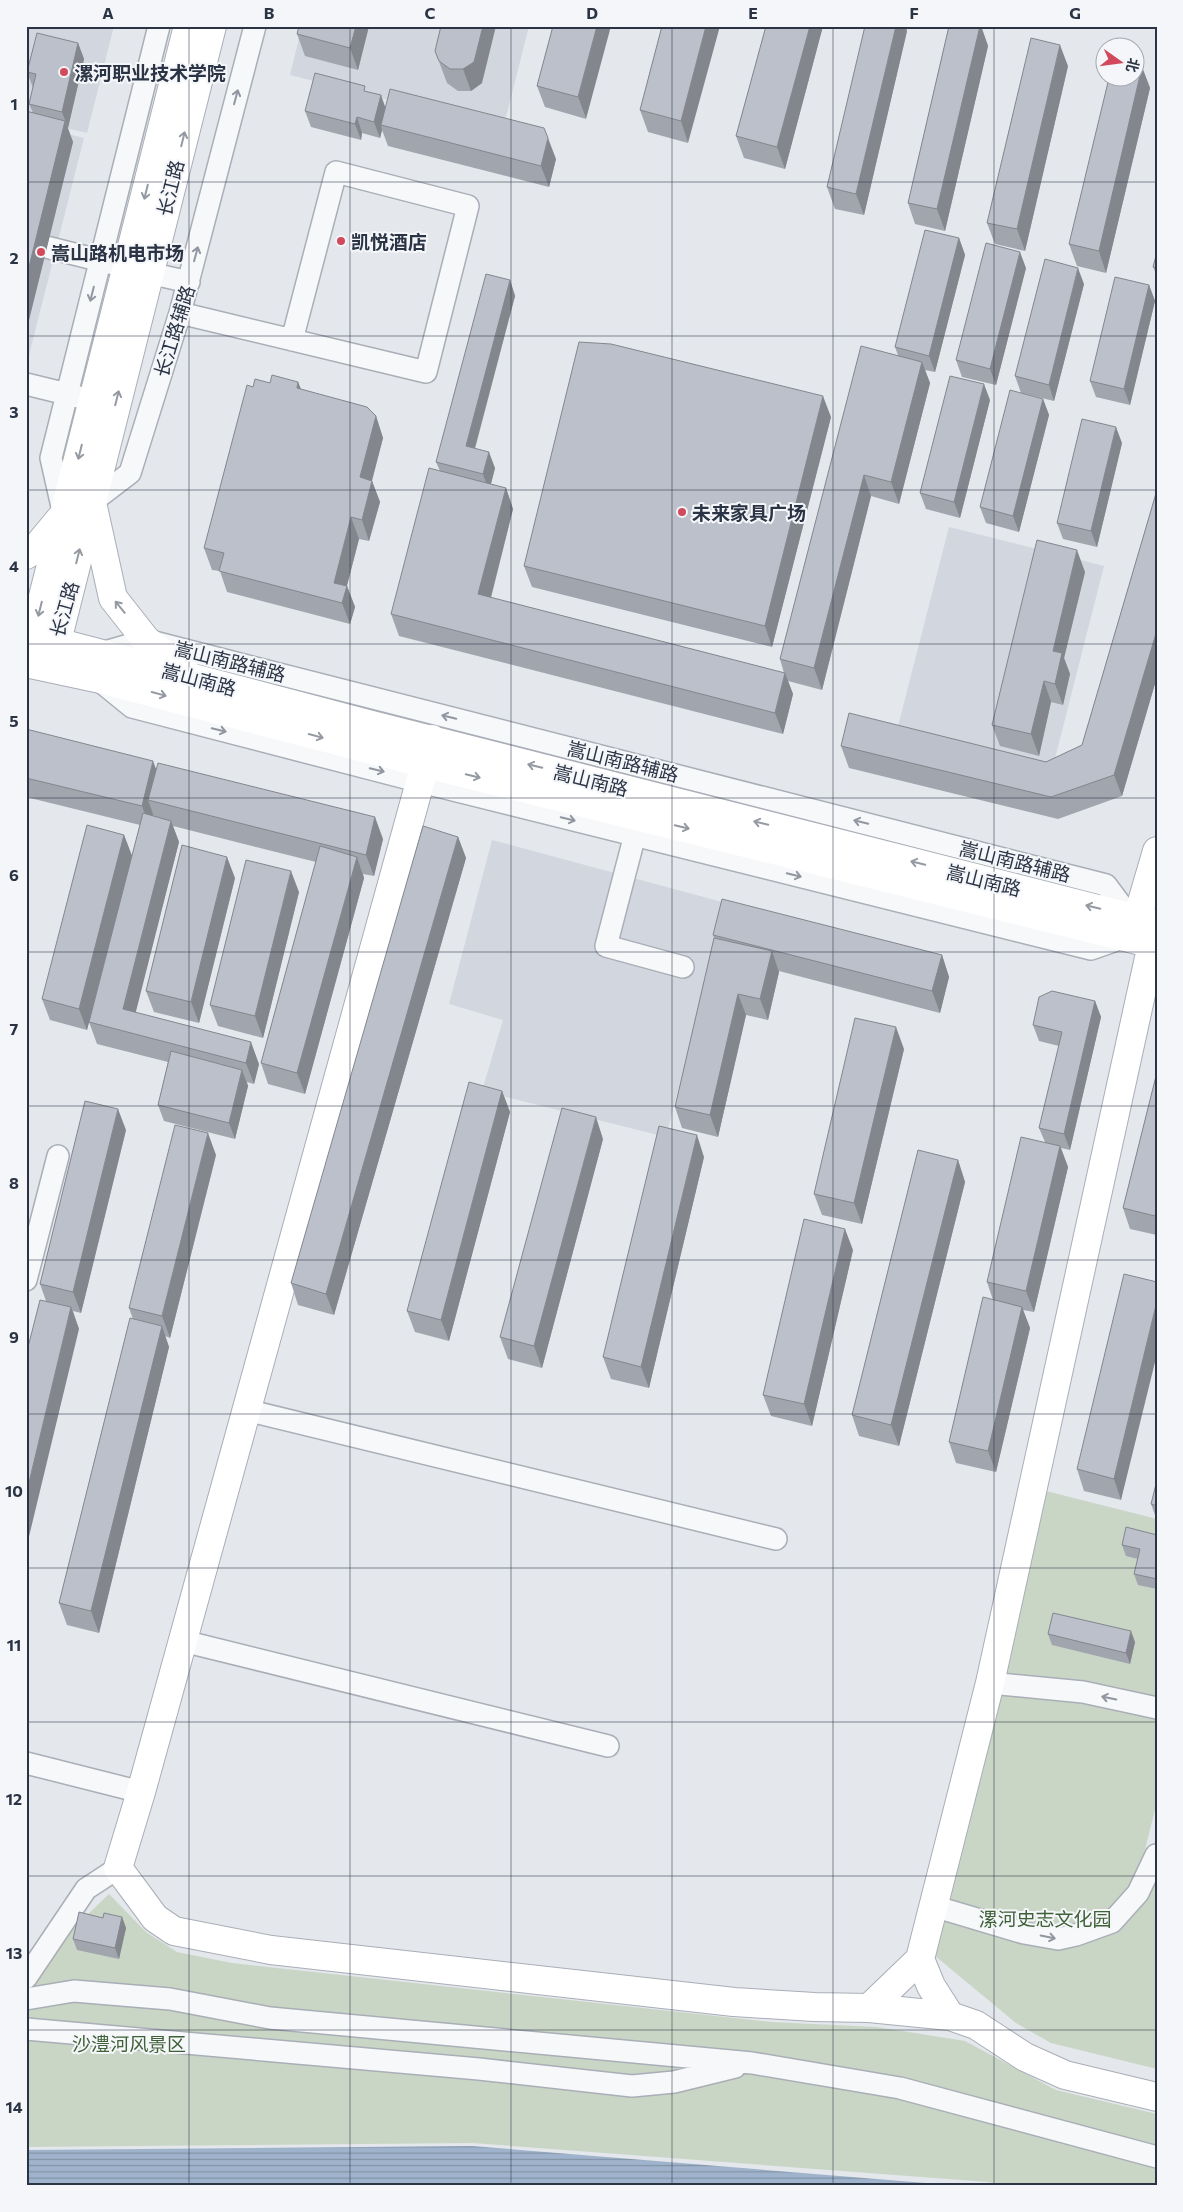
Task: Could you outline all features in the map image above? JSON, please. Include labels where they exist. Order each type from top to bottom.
[{"type":"street","points":[[26,384],[80,397],[100,261],[159,26]]},
{"type":"street","name":"长江路","points":[[39,637],[92,502],[188,26]]},
{"type":"street","name":"长江路","points":[[32,664],[64,514],[80,397],[138,270],[212,26]]},
{"type":"street","name":"长江路辅路","points":[[92,502],[130,473],[180,313],[255,26]]},
{"type":"street","points":[[180,313],[292,340],[426,372],[468,206],[336,172],[292,340]]},
{"type":"street","points":[[26,242],[188,282]]},
{"type":"street","points":[[92,502],[113,598],[146,640],[192,677]]},
{"type":"street","points":[[26,555],[36,548],[64,514]]},
{"type":"street","name":"嵩山南路","points":[[39,637],[99,666],[426,762],[640,815],[1146,929]]},
{"type":"street","points":[[99,666],[146,640]]},
{"type":"street","name":"嵩山南路辅路","points":[[146,640],[1106,885],[1146,929]]},
{"type":"street","name":"嵩山南路","points":[[32,664],[99,666],[192,677],[368,724],[426,762]]},
{"type":"street","points":[[349,692],[368,724]]},
{"type":"street","points":[[26,1978],[86,1889],[118,1868],[141,1792],[426,762],[640,815],[1091,949],[1146,929]]},
{"type":"street","points":[[640,815],[606,946],[683,967]]},
{"type":"street","points":[[868,2008],[920,1959],[990,1683],[1146,929],[1157,851]]},
{"type":"street","points":[[26,1280],[58,1156]]},
{"type":"street","points":[[246,1410],[776,1539]]},
{"type":"street","points":[[182,1641],[608,1746]]},
{"type":"street","points":[[990,1683],[1083,1692],[1157,1708]]},
{"type":"street","points":[[26,1763],[141,1792]]},
{"type":"street","points":[[933,1906],[1024,1932],[1058,1939],[1067,1937],[1112,1922],[1138,1893],[1156,1853]]},
{"type":"street","points":[[118,1868],[155,1918],[174,1931],[270,1950],[734,2002],[868,2008],[950,2016],[976,2025],[1025,2057],[1065,2075],[1157,2097]]},
{"type":"street","points":[[920,1959],[931,1986],[950,2016]]},
{"type":"street","points":[[26,1999],[74,1991],[170,1999],[270,2018],[752,2063],[893,2087],[1157,2157]]},
{"type":"street","points":[[26,2029],[479,2069],[632,2086],[674,2082],[752,2063]]},
{"type":"shaded area","name":"漯河职业技术学院","points":[[26,26],[114,26],[87,133],[26,119]]},
{"type":"shaded area","points":[[302,26],[529,26],[503,129],[290,75]]},
{"type":"shaded area","name":"嵩山路机电市场","points":[[26,124],[84,138],[26,367]]},
{"type":"shaded area","points":[[949,527],[1104,566],[1050,778],[895,738]]},
{"type":"shaded area","points":[[492,840],[726,903],[666,1137],[482,1091],[503,1020],[449,1004]]},
{"type":"green space","name":"漯河史志文化园","points":[[1046,1491],[1157,1519],[1157,1802],[1137,1881],[1157,1886],[1157,2069],[1051,2043],[1016,2023],[934,1955]]},
{"type":"green space","name":"沙澧河风景区","points":[[109,1894],[146,1932],[177,1952],[232,1963],[771,2022],[877,2027],[965,2041],[1056,2090],[1157,2114],[1157,2186],[1009,2186],[988,2182],[472,2143],[26,2147],[26,1955],[55,1946]]},
{"type":"water","points":[[472,2146],[963,2186],[26,2186],[26,2150]]},
{"type":"building","points":[[299,26],[356,26],[350,48],[297,34]]},
{"type":"building","points":[[441,26],[483,26],[474,62],[463,69],[450,69],[439,61],[435,51]]},
{"type":"building","points":[[553,26],[597,26],[578,97],[537,86]]},
{"type":"building","points":[[662,26],[706,26],[681,121],[640,110]]},
{"type":"building","points":[[766,26],[810,26],[777,147],[736,136]]},
{"type":"building","points":[[865,26],[896,26],[856,194],[827,187]]},
{"type":"building","points":[[949,26],[980,26],[937,209],[908,203]]},
{"type":"building","points":[[37,33],[78,43],[62,112],[29,104],[36,74],[27,72]]},
{"type":"building","points":[[1031,38],[1060,45],[1017,229],[987,223]]},
{"type":"building","points":[[315,73],[365,86],[364,91],[381,95],[374,122],[357,117],[355,124],[305,111]]},
{"type":"building","points":[[1107,88],[1137,88],[1099,251],[1069,244]]},
{"type":"building","points":[[390,89],[544,128],[548,138],[541,166],[381,125]]},
{"type":"building","points":[[26,111],[65,121],[26,279]]},
{"type":"building","points":[[925,230],[959,238],[929,356],[895,347]]},
{"type":"building","points":[[986,243],[1020,252],[990,369],[956,360]]},
{"type":"building","points":[[1157,252],[1157,268],[1153,267]]},
{"type":"building","points":[[1045,259],[1078,268],[1049,385],[1015,376]]},
{"type":"building","points":[[486,274],[510,280],[466,446],[489,452],[483,474],[436,462]]},
{"type":"building","points":[[1115,277],[1149,285],[1124,389],[1090,381]]},
{"type":"building","name":"未来家具广场","points":[[579,342],[611,344],[823,396],[765,626],[524,566]]},
{"type":"building","points":[[861,346],[922,362],[891,482],[864,475],[814,668],[780,659]]},
{"type":"building","points":[[272,375],[298,382],[297,388],[367,407],[376,416],[360,477],[372,481],[362,520],[351,517],[334,583],[347,586],[342,603],[219,571],[224,553],[204,548],[247,385],[253,387],[255,379],[270,383]]},
{"type":"building","points":[[950,376],[984,384],[954,502],[920,493]]},
{"type":"building","points":[[1010,390],[1043,399],[1013,516],[980,507]]},
{"type":"building","points":[[1082,419],[1116,427],[1091,531],[1057,523]]},
{"type":"building","points":[[429,468],[506,488],[478,594],[785,673],[775,713],[391,614]]},
{"type":"building","points":[[1157,490],[1157,630],[1114,775],[1051,797],[841,746],[849,713],[1046,762],[1082,745]]},
{"type":"building","points":[[1037,540],[1077,550],[1053,651],[1062,653],[1055,684],[1044,681],[1031,734],[992,725]]},
{"type":"building","points":[[26,729],[153,761],[142,806],[26,778]]},
{"type":"building","points":[[158,763],[375,817],[366,855],[148,800]]},
{"type":"building","points":[[143,813],[171,821],[123,1009],[251,1042],[246,1063],[89,1022]]},
{"type":"building","points":[[87,825],[124,835],[79,1009],[42,999]]},
{"type":"building","points":[[423,826],[458,837],[326,1294],[291,1283]]},
{"type":"building","points":[[182,845],[227,857],[191,1002],[146,991]]},
{"type":"building","points":[[320,846],[357,857],[297,1073],[261,1063]]},
{"type":"building","points":[[246,860],[291,871],[255,1016],[210,1005]]},
{"type":"building","points":[[722,899],[942,955],[932,991],[713,935]]},
{"type":"building","points":[[714,938],[772,951],[760,999],[738,994],[710,1115],[675,1107]]},
{"type":"building","points":[[1052,991],[1095,1001],[1064,1134],[1039,1128],[1062,1032],[1033,1025],[1039,997]]},
{"type":"building","points":[[855,1018],[896,1027],[854,1203],[814,1194]]},
{"type":"building","points":[[171,1051],[242,1070],[229,1123],[158,1105]]},
{"type":"building","points":[[1157,1072],[1157,1207],[1155,1216],[1123,1208]]},
{"type":"building","points":[[469,1082],[502,1091],[441,1320],[407,1311]]},
{"type":"building","points":[[85,1101],[118,1109],[73,1292],[40,1284]]},
{"type":"building","points":[[562,1108],[596,1117],[534,1346],[500,1337]]},
{"type":"building","points":[[175,1125],[208,1133],[162,1316],[129,1308]]},
{"type":"building","points":[[659,1126],[697,1135],[641,1367],[603,1357]]},
{"type":"building","points":[[1021,1137],[1060,1146],[1026,1291],[987,1282]]},
{"type":"building","points":[[918,1150],[958,1160],[891,1425],[852,1415]]},
{"type":"building","points":[[804,1219],[845,1229],[804,1404],[763,1395]]},
{"type":"building","points":[[1124,1274],[1157,1282],[1157,1301],[1114,1479],[1077,1469]]},
{"type":"building","points":[[983,1297],[1022,1307],[988,1451],[949,1442]]},
{"type":"building","points":[[40,1300],[71,1307],[26,1495],[26,1355]]},
{"type":"building","points":[[130,1318],[162,1326],[91,1611],[59,1603]]},
{"type":"building","points":[[1157,1480],[1157,1506],[1151,1504]]},
{"type":"building","points":[[1126,1527],[1157,1535],[1157,1579],[1134,1574],[1140,1549],[1122,1545]]},
{"type":"building","points":[[1053,1613],[1131,1631],[1126,1653],[1048,1634]]},
{"type":"building","points":[[79,1912],[103,1918],[104,1913],[122,1917],[115,1948],[73,1939]]},
{"type":"place","name":"漯河职业技术学院","points":[[64,72]]},
{"type":"place","name":"凯悦酒店","points":[[341,241]]},
{"type":"place","name":"嵩山路机电市场","points":[[41,252]]},
{"type":"place","name":"未来家具广场","points":[[682,512]]}]
